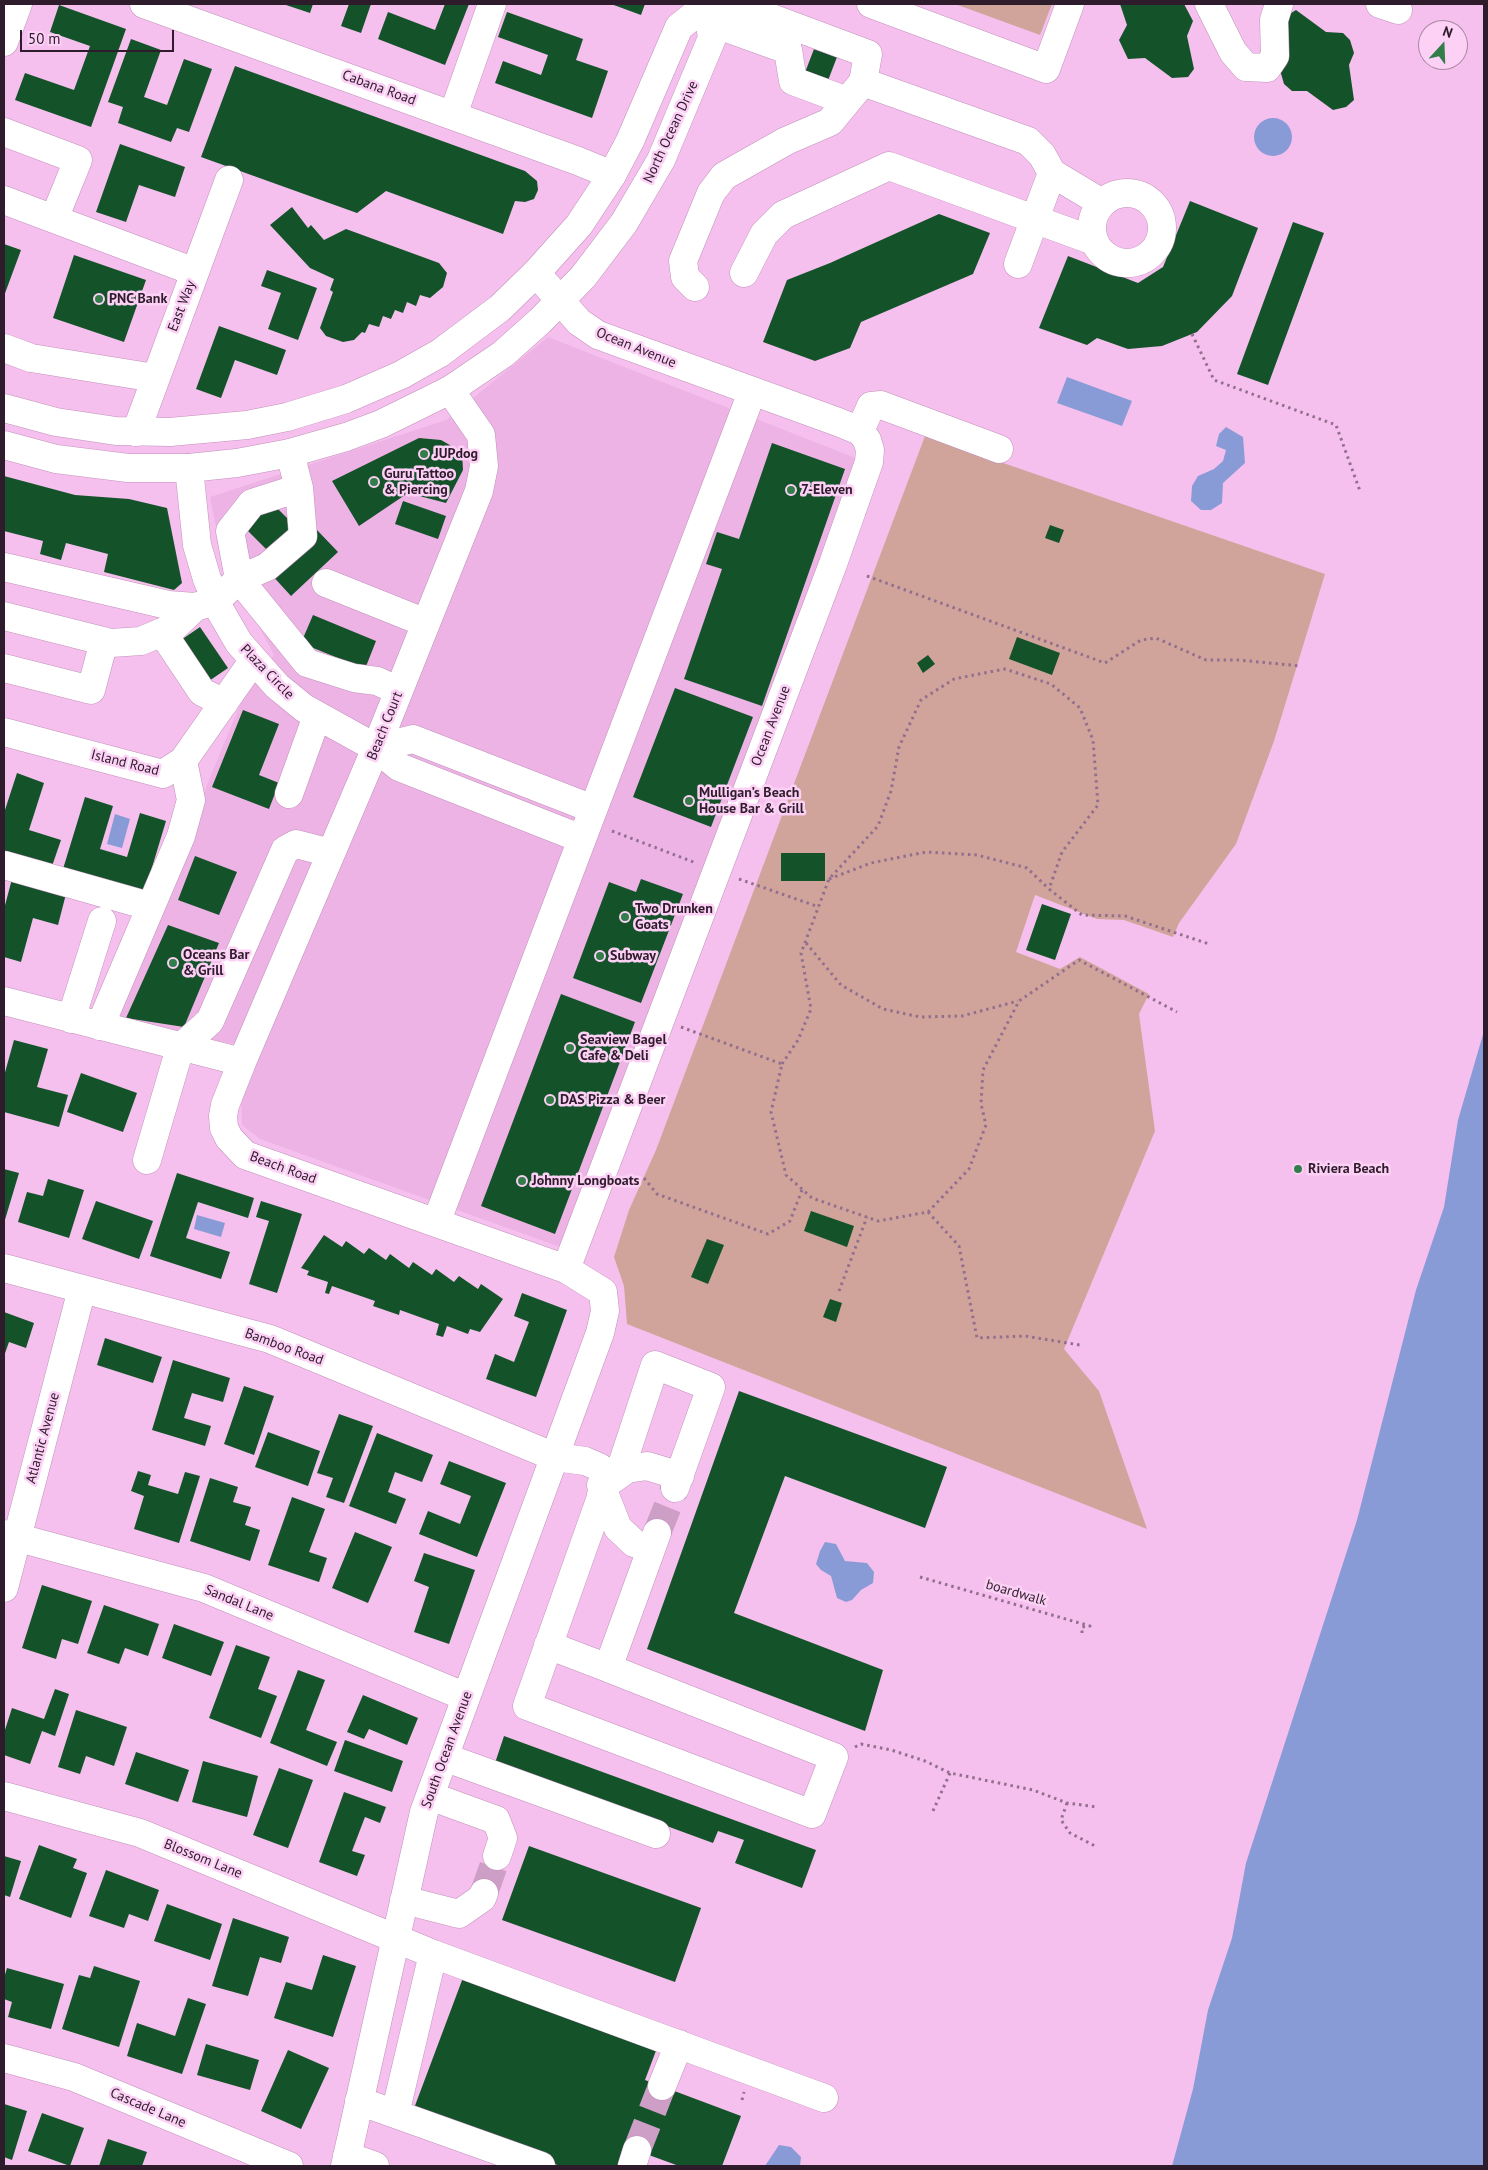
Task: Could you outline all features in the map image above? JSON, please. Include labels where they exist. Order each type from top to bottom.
[{"type":"street","points":[[4,42],[18,4]]},
{"type":"street","name":"Cabana Road","points":[[144,4],[453,115],[612,175]]},
{"type":"street","points":[[453,115],[492,4]]},
{"type":"street","points":[[695,287],[685,277],[683,261],[711,192],[724,176],[786,141],[830,122],[855,92],[868,54],[734,4]]},
{"type":"street","points":[[872,4],[1046,69],[1070,4]]},
{"type":"street","points":[[1209,4],[1233,52],[1246,67],[1267,68],[1275,56],[1274,20],[1279,4]]},
{"type":"street","points":[[4,408],[73,426],[136,432],[208,430],[286,417],[346,399],[401,375],[440,352],[500,308],[536,273],[579,225],[612,175],[633,135],[679,27],[708,10],[788,50],[793,81],[855,92],[1028,141],[1042,155],[1052,173],[1102,203]]},
{"type":"street","name":"North Ocean Drive","points":[[4,445],[41,455],[93,465],[189,468],[290,453],[381,424],[450,390],[503,354],[561,301],[603,253],[624,224],[661,160],[712,38],[708,10]]},
{"type":"street","points":[[4,132],[78,160],[54,219]]},
{"type":"street","points":[[744,273],[764,234],[783,215],[889,166],[1094,241],[1106,256],[1116,261],[1135,262],[1153,252],[1162,235],[1160,215],[1148,199],[1139,194],[1119,193],[1102,203],[1092,221],[1094,241]]},
{"type":"street","points":[[1018,264],[1052,173]]},
{"type":"street","name":"East Way","points":[[93,465],[124,450],[136,432],[229,180]]},
{"type":"street","points":[[4,200],[195,272]]},
{"type":"street","name":"Ocean Avenue","points":[[536,273],[578,322],[598,335],[860,431],[867,440],[870,450],[870,462],[566,1269]]},
{"type":"street","points":[[4,348],[31,358],[155,378]]},
{"type":"street","name":"Beach Court","points":[[242,1062],[376,748],[479,491],[484,466],[481,435],[450,390]]},
{"type":"street","points":[[436,1223],[752,392]]},
{"type":"street","points":[[860,431],[871,406],[881,405],[998,449]]},
{"type":"street","points":[[189,468],[192,456],[200,445],[247,425]]},
{"type":"street","points":[[4,616],[111,643],[141,641],[174,628],[239,579],[267,567],[303,536],[299,488],[290,453]]},
{"type":"street","name":"Plaza Circle","points":[[189,468],[197,545],[207,579],[205,604],[261,670],[304,708],[376,748],[399,767],[582,839]]},
{"type":"street","points":[[299,488],[252,504],[230,531],[239,579],[307,663],[354,678],[377,681],[399,690]]},
{"type":"street","points":[[4,567],[168,604],[205,604]]},
{"type":"street","points":[[326,583],[426,623]]},
{"type":"street","points":[[162,632],[202,692],[224,703]]},
{"type":"street","points":[[4,668],[91,690],[104,641]]},
{"type":"street","name":"Island Road","points":[[4,732],[163,774],[183,761],[224,703],[261,670],[298,652]]},
{"type":"street","points":[[289,794],[317,716]]},
{"type":"street","points":[[376,748],[414,739],[593,809]]},
{"type":"street","points":[[100,1026],[149,906],[181,836],[191,800],[183,761]]},
{"type":"street","points":[[148,1160],[180,1048],[210,1021],[285,850],[296,844],[331,853]]},
{"type":"street","points":[[4,865],[149,906]]},
{"type":"street","points":[[71,1019],[102,921]]},
{"type":"street","points":[[4,1001],[180,1048],[242,1062]]},
{"type":"street","name":"Beach Road","points":[[242,1062],[223,1116],[228,1138],[245,1155],[566,1269]]},
{"type":"street","name":"Bamboo Road","points":[[4,1268],[270,1339],[554,1457],[585,1461],[599,1467],[612,1479]]},
{"type":"street","name":"South Ocean Avenue","points":[[346,2161],[424,1812],[595,1348],[605,1312],[604,1292],[566,1269]]},
{"type":"street","name":"Atlantic Avenue","points":[[4,1588],[10,1536],[82,1289]]},
{"type":"street","points":[[548,1645],[834,1757],[812,1814],[527,1706],[548,1645],[600,1500],[612,1479],[655,1365],[710,1387],[677,1482],[647,1466],[627,1469],[612,1479]]},
{"type":"street","points":[[608,1668],[654,1541],[634,1543],[618,1528],[612,1516],[612,1479]]},
{"type":"street","name":"Sandal Lane","points":[[10,1536],[204,1588],[466,1697]]},
{"type":"street","points":[[444,1758],[656,1834]]},
{"type":"street","name":"Blossom Lane","points":[[4,1796],[140,1833],[433,1954],[824,2098]]},
{"type":"street","points":[[430,1796],[496,1820],[503,1838],[497,1856]]},
{"type":"street","points":[[404,1900],[459,1914],[482,1898],[484,1893]]},
{"type":"street","points":[[395,2114],[433,1954]]},
{"type":"street","points":[[662,2086],[678,2044]]},
{"type":"street","name":"Cascade Lane","points":[[4,2058],[74,2077],[289,2166]]},
{"type":"street","points":[[359,2101],[541,2166]]},
{"type":"street","points":[[346,2161],[375,2166]]},
{"type":"path","points":[[1192,334],[1214,380],[1336,425],[1360,491]]},
{"type":"path","points":[[866,576],[1105,663],[1141,640],[1156,638],[1206,660],[1238,660],[1301,666]]},
{"type":"path","points":[[1019,1001],[983,1070],[981,1104],[986,1125],[970,1169],[928,1212],[878,1221],[812,1198],[786,1174],[772,1112],[782,1064],[798,1040],[811,1009],[802,953],[805,942],[829,879],[878,826],[891,791],[899,747],[922,700],[954,679],[1005,669],[1051,684],[1080,708],[1093,740],[1098,805],[1062,852],[1050,889]]},
{"type":"path","points":[[829,879],[871,863],[926,852],[977,855],[1027,868],[1082,916],[1124,916],[1209,944]]},
{"type":"path","points":[[805,942],[842,985],[883,1010],[920,1018],[962,1016],[1019,1001],[1080,960],[1177,1012]]},
{"type":"path","points":[[677,1025],[782,1064]]},
{"type":"path","points":[[644,1178],[657,1194],[768,1234],[790,1221],[802,1189]]},
{"type":"path","points":[[928,1212],[959,1246],[976,1338],[1025,1336],[1080,1345]]},
{"type":"path","points":[[840,1291],[867,1217]]},
{"type":"path","name":"boardwalk","points":[[920,1577],[1090,1626],[1082,1627],[1082,1635]]},
{"type":"path","points":[[834,1757],[861,1744],[891,1750],[925,1761],[950,1773],[1033,1790],[1067,1803],[1097,1807]]},
{"type":"path","points":[[933,1811],[950,1773]]},
{"type":"path","points":[[1067,1803],[1061,1820],[1070,1833],[1095,1846]]},
{"type":"shaded area","points":[[955,4],[1052,4],[1040,35]]},
{"type":"shaded area","points":[[548,337],[858,459],[563,1248],[260,1139],[242,1125],[241,1097],[259,1048],[109,1022],[245,693],[274,655],[222,556],[210,497],[446,420]]},
{"type":"shaded area","points":[[925,436],[1325,574],[1274,741],[1236,844],[1179,923],[1173,937],[1124,920],[1097,919],[1035,895],[1016,952],[1060,969],[1080,957],[1149,994],[1139,1014],[1155,1131],[1064,1349],[1099,1391],[1147,1529],[627,1324],[624,1286],[614,1257],[629,1210],[656,1150]]},
{"type":"water","points":[[1273,118],[1287,123],[1292,137],[1287,151],[1273,156],[1259,151],[1254,137],[1259,123]]},
{"type":"water","points":[[1067,377],[1132,401],[1122,426],[1057,403]]},
{"type":"water","points":[[1226,427],[1243,437],[1245,463],[1223,483],[1222,503],[1211,510],[1201,510],[1191,501],[1192,486],[1198,476],[1214,469],[1223,461],[1226,450],[1216,446],[1219,434]]},
{"type":"water","points":[[115,814],[130,819],[122,848],[107,844]]},
{"type":"water","points":[[1484,1031],[1484,2166],[1172,2166],[1193,2089],[1208,2010],[1232,1938],[1246,1863],[1357,1520],[1416,1290],[1444,1207],[1458,1120]]},
{"type":"water","points":[[197,1215],[225,1223],[221,1237],[194,1229]]},
{"type":"water","points":[[825,1542],[836,1544],[845,1561],[867,1563],[874,1572],[873,1583],[861,1590],[852,1600],[846,1602],[837,1598],[831,1576],[821,1570],[816,1564]]},
{"type":"water","points":[[779,2145],[791,2147],[801,2157],[800,2166],[765,2166]]},
{"type":"building","points":[[283,4],[313,4],[310,13]]},
{"type":"building","points":[[349,4],[371,4],[361,33],[341,26]]},
{"type":"building","points":[[445,4],[469,4],[445,65],[378,39],[388,12],[435,30]]},
{"type":"building","points":[[611,4],[645,4],[641,15]]},
{"type":"building","points":[[1120,4],[1184,4],[1193,21],[1187,36],[1194,69],[1188,77],[1172,78],[1145,58],[1128,59],[1119,40],[1127,25]]},
{"type":"building","points":[[59,5],[126,29],[91,127],[15,100],[25,73],[74,90],[90,46],[50,32]]},
{"type":"building","points":[[1296,10],[1326,32],[1343,33],[1350,40],[1354,53],[1349,65],[1354,100],[1346,107],[1333,110],[1307,91],[1292,91],[1284,84],[1280,70],[1280,20]]},
{"type":"building","points":[[507,12],[583,39],[576,60],[608,71],[592,118],[495,83],[503,61],[541,75],[548,55],[498,37]]},
{"type":"building","points":[[131,39],[161,50],[144,97],[167,105],[184,59],[212,69],[189,132],[177,128],[171,142],[118,123],[123,107],[108,102]]},
{"type":"building","points":[[814,49],[837,57],[824,91],[801,83]]},
{"type":"building","points":[[235,66],[525,171],[537,181],[538,190],[534,199],[525,202],[515,201],[503,234],[386,191],[357,213],[201,157]]},
{"type":"building","points":[[120,144],[185,167],[175,197],[139,185],[126,222],[96,212]]},
{"type":"building","points":[[1190,201],[1258,228],[1232,296],[1197,332],[1162,346],[1128,349],[1097,338],[1087,345],[1039,328],[1068,256],[1138,283],[1163,267]]},
{"type":"building","points":[[292,207],[308,228],[311,225],[324,240],[346,229],[439,263],[447,273],[443,287],[430,298],[420,295],[416,306],[407,302],[403,313],[395,310],[391,319],[383,316],[379,327],[369,324],[365,333],[362,332],[354,340],[343,342],[326,336],[320,328],[333,292],[330,290],[334,279],[310,268],[270,225]]},
{"type":"building","points":[[939,214],[990,233],[973,274],[861,322],[850,348],[815,361],[763,342],[787,280],[830,263]]},
{"type":"building","points":[[1293,222],[1324,233],[1268,385],[1237,374]]},
{"type":"building","points":[[4,244],[21,250],[4,296]]},
{"type":"building","name":"PNC Bank","points":[[74,255],[146,280],[124,342],[53,318]]},
{"type":"building","points":[[267,270],[317,288],[298,340],[268,329],[281,293],[261,286]]},
{"type":"building","points":[[219,326],[286,350],[277,375],[235,360],[221,398],[196,389]]},
{"type":"building","points":[[419,438],[441,440],[462,452],[463,470],[446,503],[408,493],[359,526],[332,481]]},
{"type":"building","points":[[772,443],[845,469],[762,706],[684,679],[722,569],[706,564],[717,532],[739,539]]},
{"type":"building","points":[[4,476],[75,495],[129,499],[167,508],[182,583],[174,590],[104,572],[108,554],[66,543],[61,560],[40,554],[43,541],[4,531]]},
{"type":"building","points":[[270,501],[298,529],[272,555],[244,527]]},
{"type":"building","points":[[403,501],[446,516],[438,539],[395,524]]},
{"type":"building","points":[[1050,525],[1064,530],[1059,543],[1045,538]]},
{"type":"building","points":[[317,530],[338,552],[291,596],[270,573]]},
{"type":"building","points":[[313,615],[376,641],[365,669],[301,643]]},
{"type":"building","points":[[200,627],[228,668],[209,681],[181,640]]},
{"type":"building","points":[[1017,637],[1060,653],[1052,675],[1009,659]]},
{"type":"building","points":[[928,655],[935,664],[923,673],[917,663]]},
{"type":"building","points":[[675,688],[753,717],[711,827],[633,797]]},
{"type":"building","points":[[243,710],[279,724],[259,775],[279,783],[269,809],[212,787]]},
{"type":"building","points":[[17,773],[44,783],[29,830],[61,840],[50,872],[4,857],[4,813]]},
{"type":"building","points":[[85,797],[113,806],[100,849],[127,857],[140,813],[166,821],[144,894],[63,869]]},
{"type":"building","points":[[781,853],[825,853],[825,881],[781,881]]},
{"type":"building","points":[[195,856],[237,872],[219,915],[178,900]]},
{"type":"building","points":[[12,879],[66,894],[58,925],[33,918],[21,962],[4,957],[4,909]]},
{"type":"building","points":[[641,879],[683,894],[641,1003],[573,978],[609,882],[636,892]]},
{"type":"building","points":[[1042,904],[1071,914],[1055,960],[1026,950]]},
{"type":"building","points":[[168,925],[219,943],[184,1027],[126,1018]]},
{"type":"building","points":[[561,994],[635,1022],[555,1234],[481,1206]]},
{"type":"building","points":[[14,1040],[48,1049],[37,1087],[68,1095],[59,1127],[4,1112],[4,1076]]},
{"type":"building","points":[[81,1073],[137,1093],[123,1132],[67,1112]]},
{"type":"building","points":[[4,1169],[19,1173],[4,1223]]},
{"type":"building","points":[[177,1173],[254,1198],[248,1218],[198,1202],[186,1238],[230,1252],[221,1279],[150,1256]]},
{"type":"building","points":[[48,1179],[84,1190],[69,1238],[18,1222],[27,1192],[43,1196]]},
{"type":"building","points":[[96,1201],[153,1221],[139,1259],[82,1239]]},
{"type":"building","points":[[261,1201],[302,1214],[277,1293],[249,1284],[269,1221],[256,1217]]},
{"type":"building","points":[[811,1211],[854,1226],[847,1247],[804,1231]]},
{"type":"building","points":[[324,1235],[342,1247],[346,1241],[364,1254],[369,1248],[386,1260],[390,1254],[409,1268],[413,1262],[432,1275],[436,1269],[454,1282],[459,1276],[478,1289],[481,1284],[503,1299],[480,1332],[470,1329],[468,1334],[447,1326],[443,1337],[436,1335],[439,1324],[400,1310],[399,1315],[373,1306],[375,1301],[332,1286],[329,1294],[325,1293],[328,1282],[307,1275],[309,1271],[301,1268]]},
{"type":"building","points":[[707,1239],[724,1245],[708,1284],[691,1277]]},
{"type":"building","points":[[522,1293],[567,1310],[536,1397],[486,1379],[495,1354],[514,1362],[529,1322],[514,1316]]},
{"type":"building","points":[[830,1299],[842,1303],[836,1322],[823,1317]]},
{"type":"building","points":[[4,1312],[34,1323],[26,1348],[9,1342],[4,1356]]},
{"type":"building","points":[[105,1338],[162,1357],[153,1383],[97,1365]]},
{"type":"building","points":[[173,1360],[230,1378],[223,1402],[192,1393],[184,1418],[211,1426],[205,1446],[152,1430]]},
{"type":"building","points":[[244,1386],[274,1396],[254,1455],[224,1444]]},
{"type":"building","points":[[739,1391],[947,1467],[925,1528],[785,1476],[734,1613],[883,1670],[865,1731],[647,1649]]},
{"type":"building","points":[[339,1414],[373,1426],[344,1503],[326,1497],[333,1478],[317,1473]]},
{"type":"building","points":[[268,1432],[320,1451],[308,1486],[255,1467]]},
{"type":"building","points":[[377,1433],[433,1455],[422,1482],[395,1472],[388,1492],[406,1499],[396,1524],[349,1506]]},
{"type":"building","points":[[449,1461],[506,1483],[477,1557],[419,1534],[428,1511],[460,1524],[471,1496],[440,1484]]},
{"type":"building","points":[[138,1471],[151,1475],[148,1485],[178,1494],[185,1472],[200,1476],[179,1543],[134,1529],[144,1496],[131,1491]]},
{"type":"building","points":[[210,1478],[238,1487],[233,1502],[251,1507],[245,1525],[260,1530],[250,1561],[190,1541]]},
{"type":"building","points":[[292,1497],[325,1509],[309,1552],[327,1558],[319,1582],[268,1565]]},
{"type":"building","points":[[355,1532],[392,1547],[368,1603],[332,1588]]},
{"type":"building","points":[[424,1553],[475,1570],[449,1644],[414,1632],[429,1587],[414,1581]]},
{"type":"building","points":[[42,1585],[92,1601],[78,1644],[62,1639],[56,1659],[22,1648]]},
{"type":"building","points":[[104,1605],[159,1624],[148,1656],[125,1648],[119,1664],[87,1653]]},
{"type":"building","points":[[174,1624],[224,1642],[211,1676],[162,1658]]},
{"type":"building","points":[[236,1645],[270,1657],[258,1689],[277,1696],[261,1738],[209,1718]]},
{"type":"building","points":[[298,1670],[325,1680],[306,1730],[337,1742],[327,1766],[270,1743]]},
{"type":"building","points":[[55,1689],[69,1694],[55,1736],[42,1731],[30,1764],[4,1755],[4,1733],[12,1708],[44,1719]]},
{"type":"building","points":[[363,1695],[418,1718],[407,1745],[369,1729],[364,1739],[347,1732]]},
{"type":"building","points":[[76,1710],[127,1727],[114,1766],[86,1756],[80,1774],[58,1767]]},
{"type":"building","points":[[504,1736],[816,1850],[802,1888],[735,1863],[744,1840],[718,1831],[713,1843],[495,1763]]},
{"type":"building","points":[[345,1740],[403,1761],[392,1792],[334,1771]]},
{"type":"building","points":[[136,1752],[189,1770],[178,1802],[125,1784]]},
{"type":"building","points":[[203,1761],[258,1776],[247,1817],[192,1802]]},
{"type":"building","points":[[279,1768],[313,1780],[288,1848],[253,1835]]},
{"type":"building","points":[[344,1792],[386,1807],[380,1823],[365,1817],[352,1851],[365,1855],[357,1876],[319,1862]]},
{"type":"building","points":[[39,1845],[77,1859],[73,1868],[87,1873],[71,1918],[19,1899]]},
{"type":"building","points":[[529,1846],[701,1908],[675,1982],[502,1920]]},
{"type":"building","points":[[4,1856],[21,1861],[10,1897],[4,1895]]},
{"type":"building","points":[[106,1870],[159,1890],[148,1921],[129,1914],[124,1928],[89,1916]]},
{"type":"building","points":[[167,1904],[222,1924],[210,1960],[154,1941]]},
{"type":"building","points":[[233,1918],[289,1937],[281,1963],[260,1957],[248,1996],[212,1986]]},
{"type":"building","points":[[323,1955],[356,1966],[333,2037],[274,2018],[286,1982],[312,1990]]},
{"type":"building","points":[[94,1966],[140,1981],[119,2047],[62,2029],[79,1975],[90,1978]]},
{"type":"building","points":[[7,1968],[64,1984],[51,2029],[8,2017],[12,2002],[4,1999],[4,1978]]},
{"type":"building","points":[[464,1975],[657,2048],[645,2080],[741,2116],[722,2166],[679,2166],[627,2147],[620,2166],[560,2166],[413,2111]]},
{"type":"building","points":[[188,1998],[206,2004],[182,2074],[127,2056],[137,2023],[175,2036]]},
{"type":"building","points":[[206,2044],[259,2060],[250,2090],[197,2075]]},
{"type":"building","points":[[288,2050],[329,2068],[301,2129],[261,2111]]},
{"type":"building","points":[[4,2104],[27,2111],[12,2160],[4,2157]]},
{"type":"building","points":[[42,2113],[84,2128],[70,2166],[28,2151]]},
{"type":"building","points":[[108,2139],[147,2152],[142,2166],[99,2166]]},
{"type":"tunnel","points":[[657,1533],[675,1488]]},
{"type":"tunnel","points":[[484,1893],[497,1856]]},
{"type":"tunnel","points":[[637,2150],[662,2086]]},
{"type":"place","name":"PNC Bank","points":[[99,299]]},
{"type":"place","name":"JUPdog","points":[[424,454]]},
{"type":"place","name":"Guru Tattoo & Piercing","points":[[374,482]]},
{"type":"place","name":"7-Eleven","points":[[791,490]]},
{"type":"place","name":"Mulligan’s Beach House Bar & Grill","points":[[689,801]]},
{"type":"place","name":"Two Drunken Goats","points":[[625,917]]},
{"type":"place","name":"Subway","points":[[600,956]]},
{"type":"place","name":"Oceans Bar & Grill","points":[[173,963]]},
{"type":"place","name":"Seaview Bagel Cafe & Deli","points":[[570,1048]]},
{"type":"place","name":"DAS Pizza & Beer","points":[[550,1100]]},
{"type":"place","name":"Riviera Beach","points":[[1298,1169]]},
{"type":"place","name":"Johnny Longboats","points":[[522,1181]]}]
